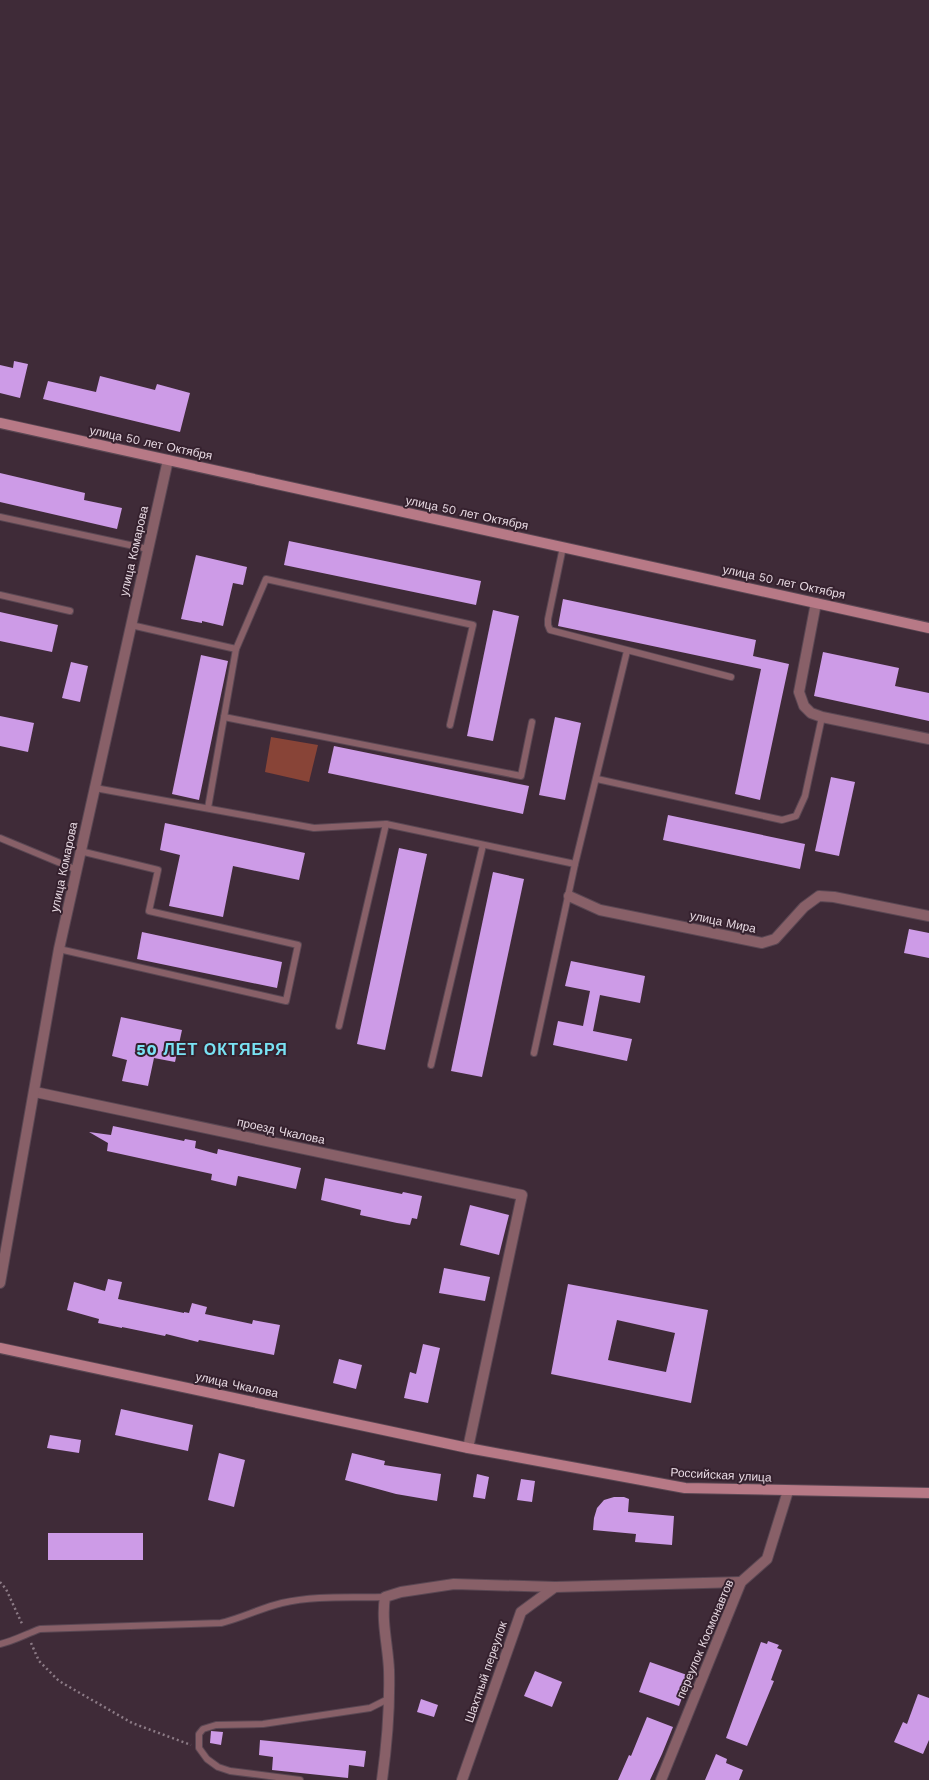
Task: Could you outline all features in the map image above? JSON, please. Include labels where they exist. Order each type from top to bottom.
[{"type":"street","name":"улица 50 лет Октября","points":[[0,423],[929,628]]},
{"type":"street","name":"улица Комарова","points":[[0,1283],[59,949],[168,460]]},
{"type":"street","points":[[816,603],[799,692],[804,706],[811,713],[822,716],[929,739]]},
{"type":"street","name":"улица Мира","points":[[569,896],[600,910],[762,943],[775,939],[804,907],[819,896],[834,897],[929,916]]},
{"type":"street","name":"проезд Чкалова","points":[[34,1092],[522,1195],[468,1448]]},
{"type":"street","name":"улица Чкалова","points":[[0,1348],[468,1448]]},
{"type":"street","name":"Российская улица","points":[[468,1448],[685,1488],[929,1493]]},
{"type":"street","name":"переулок Космонавтов","points":[[661,1780],[741,1582],[766,1559],[788,1491]]},
{"type":"street","points":[[382,1780],[390,1698],[388,1656],[383,1608],[385,1597],[401,1592],[454,1584],[555,1587],[741,1582]]},
{"type":"street","name":"Шахтный переулок","points":[[462,1780],[521,1612],[555,1587]]},
{"type":"lane","points":[[0,517],[148,550]]},
{"type":"lane","points":[[563,547],[548,626],[550,630],[731,677]]},
{"type":"lane","points":[[208,808],[236,649],[266,579],[473,625],[450,724]]},
{"type":"lane","points":[[0,595],[70,611]]},
{"type":"lane","points":[[131,626],[236,649]]},
{"type":"lane","points":[[534,1053],[576,864],[627,651]]},
{"type":"lane","points":[[597,779],[782,820],[796,816],[805,796],[822,716]]},
{"type":"lane","points":[[224,717],[521,776],[532,722]]},
{"type":"lane","points":[[95,788],[314,828],[386,824],[576,864]]},
{"type":"lane","points":[[339,1026],[386,824]]},
{"type":"lane","points":[[0,838],[77,870]]},
{"type":"lane","points":[[431,1065],[483,845]]},
{"type":"lane","points":[[59,949],[286,1001],[298,944],[149,911],[158,870],[80,851]]},
{"type":"lane","points":[[0,1644],[12,1642],[40,1629],[221,1623],[239,1619],[281,1603],[303,1600],[385,1597]]},
{"type":"lane","points":[[300,1780],[230,1771],[218,1767],[207,1759],[199,1748],[199,1734],[203,1729],[216,1725],[263,1724],[370,1708],[390,1698]]},
{"type":"path","points":[[0,1582],[6,1589],[39,1661],[59,1681],[132,1723],[199,1748]]},
{"type":"shaded area","points":[[271,737],[318,745],[309,782],[265,772]]},
{"type":"building","points":[[14,361],[28,364],[20,398],[0,393],[0,365],[13,368]]},
{"type":"building","points":[[100,376],[155,390],[157,384],[190,393],[180,432],[43,399],[48,381],[96,392]]},
{"type":"building","points":[[0,473],[85,493],[84,500],[122,508],[117,529],[0,502]]},
{"type":"building","points":[[289,541],[481,581],[476,605],[284,565]]},
{"type":"building","points":[[196,555],[247,567],[243,585],[233,583],[223,626],[202,621],[202,623],[181,619]]},
{"type":"building","points":[[563,599],[756,640],[753,656],[789,664],[760,800],[735,794],[761,669],[558,626]]},
{"type":"building","points":[[493,610],[519,616],[493,741],[467,736]]},
{"type":"building","points":[[0,612],[58,625],[52,652],[0,641]]},
{"type":"building","points":[[823,652],[899,668],[895,686],[929,693],[929,721],[814,696]]},
{"type":"building","points":[[201,655],[228,661],[199,800],[172,794]]},
{"type":"building","points":[[71,662],[88,666],[80,702],[62,698]]},
{"type":"building","points":[[0,716],[34,723],[28,752],[0,746]]},
{"type":"building","points":[[555,717],[581,723],[565,800],[539,795]]},
{"type":"building","points":[[334,746],[529,786],[523,814],[328,773]]},
{"type":"building","points":[[831,777],[855,782],[839,856],[815,851]]},
{"type":"building","points":[[668,815],[805,844],[800,869],[663,840]]},
{"type":"building","points":[[165,823],[305,853],[299,880],[233,866],[223,917],[169,906],[180,855],[160,850]]},
{"type":"building","points":[[399,848],[427,854],[385,1050],[357,1044]]},
{"type":"building","points":[[493,872],[524,879],[482,1077],[451,1071]]},
{"type":"building","points":[[909,929],[929,933],[929,958],[904,953]]},
{"type":"building","points":[[142,932],[282,962],[277,988],[137,959]]},
{"type":"building","points":[[571,961],[645,976],[640,1003],[600,995],[593,1031],[632,1039],[627,1061],[553,1045],[558,1021],[583,1026],[590,991],[565,986]]},
{"type":"building","points":[[121,1017],[182,1030],[175,1062],[154,1058],[148,1086],[122,1081],[127,1060],[112,1056]]},
{"type":"building","points":[[113,1126],[184,1141],[185,1139],[196,1141],[195,1148],[217,1154],[218,1149],[301,1168],[296,1189],[238,1176],[236,1186],[211,1180],[212,1174],[107,1151],[108,1143],[89,1132],[111,1135]]},
{"type":"building","points":[[325,1178],[402,1194],[403,1192],[422,1196],[417,1219],[412,1218],[410,1225],[397,1223],[360,1215],[361,1210],[321,1200]]},
{"type":"building","points":[[470,1205],[509,1215],[499,1255],[460,1245]]},
{"type":"building","points":[[444,1268],[490,1277],[485,1301],[439,1293]]},
{"type":"building","points":[[108,1279],[122,1282],[118,1299],[184,1313],[189,1313],[192,1303],[207,1307],[205,1314],[252,1324],[253,1320],[280,1325],[274,1355],[199,1340],[198,1342],[166,1334],[165,1336],[98,1323],[99,1319],[67,1310],[74,1282],[105,1291]]},
{"type":"building","points":[[568,1284],[708,1310],[691,1403],[551,1374]],"holes":[[[617,1320],[675,1333],[666,1372],[608,1360]]]},
{"type":"building","points":[[423,1344],[440,1348],[428,1403],[404,1398],[410,1372],[416,1374]]},
{"type":"building","points":[[339,1359],[362,1365],[356,1389],[333,1383]]},
{"type":"building","points":[[121,1409],[193,1425],[188,1451],[115,1435]]},
{"type":"building","points":[[50,1435],[81,1440],[79,1453],[47,1448]]},
{"type":"building","points":[[219,1453],[245,1460],[234,1507],[208,1500]]},
{"type":"building","points":[[352,1453],[385,1461],[384,1465],[441,1474],[437,1501],[396,1494],[345,1480]]},
{"type":"building","points":[[477,1474],[489,1477],[485,1499],[473,1497]]},
{"type":"building","points":[[521,1479],[535,1481],[532,1502],[517,1500]]},
{"type":"building","points":[[614,1497],[624,1497],[629,1499],[628,1512],[674,1516],[672,1545],[635,1542],[636,1534],[593,1530],[597,1508],[604,1500]]},
{"type":"building","points":[[48,1533],[143,1533],[143,1560],[48,1560]]},
{"type":"building","points":[[768,1641],[779,1645],[777,1648],[782,1650],[771,1680],[774,1681],[747,1746],[726,1738],[761,1642],[767,1644]]},
{"type":"building","points":[[650,1662],[690,1676],[679,1706],[639,1692]]},
{"type":"building","points":[[535,1671],[562,1682],[552,1707],[524,1696]]},
{"type":"building","points":[[918,1694],[929,1698],[929,1740],[923,1754],[894,1742],[903,1722],[907,1724]]},
{"type":"building","points":[[421,1699],[438,1705],[434,1717],[417,1712]]},
{"type":"building","points":[[647,1717],[673,1727],[662,1754],[650,1780],[618,1780],[629,1755],[631,1756]]},
{"type":"building","points":[[211,1731],[223,1732],[221,1745],[210,1743]]},
{"type":"building","points":[[260,1740],[366,1751],[364,1767],[349,1765],[348,1778],[272,1770],[273,1757],[259,1755]]},
{"type":"building","points":[[716,1754],[727,1759],[726,1763],[743,1770],[739,1780],[705,1780]]},
{"type":"district","name":"50 ЛЕТ ОКТЯБРЯ","points":[[212,1049]]}]
